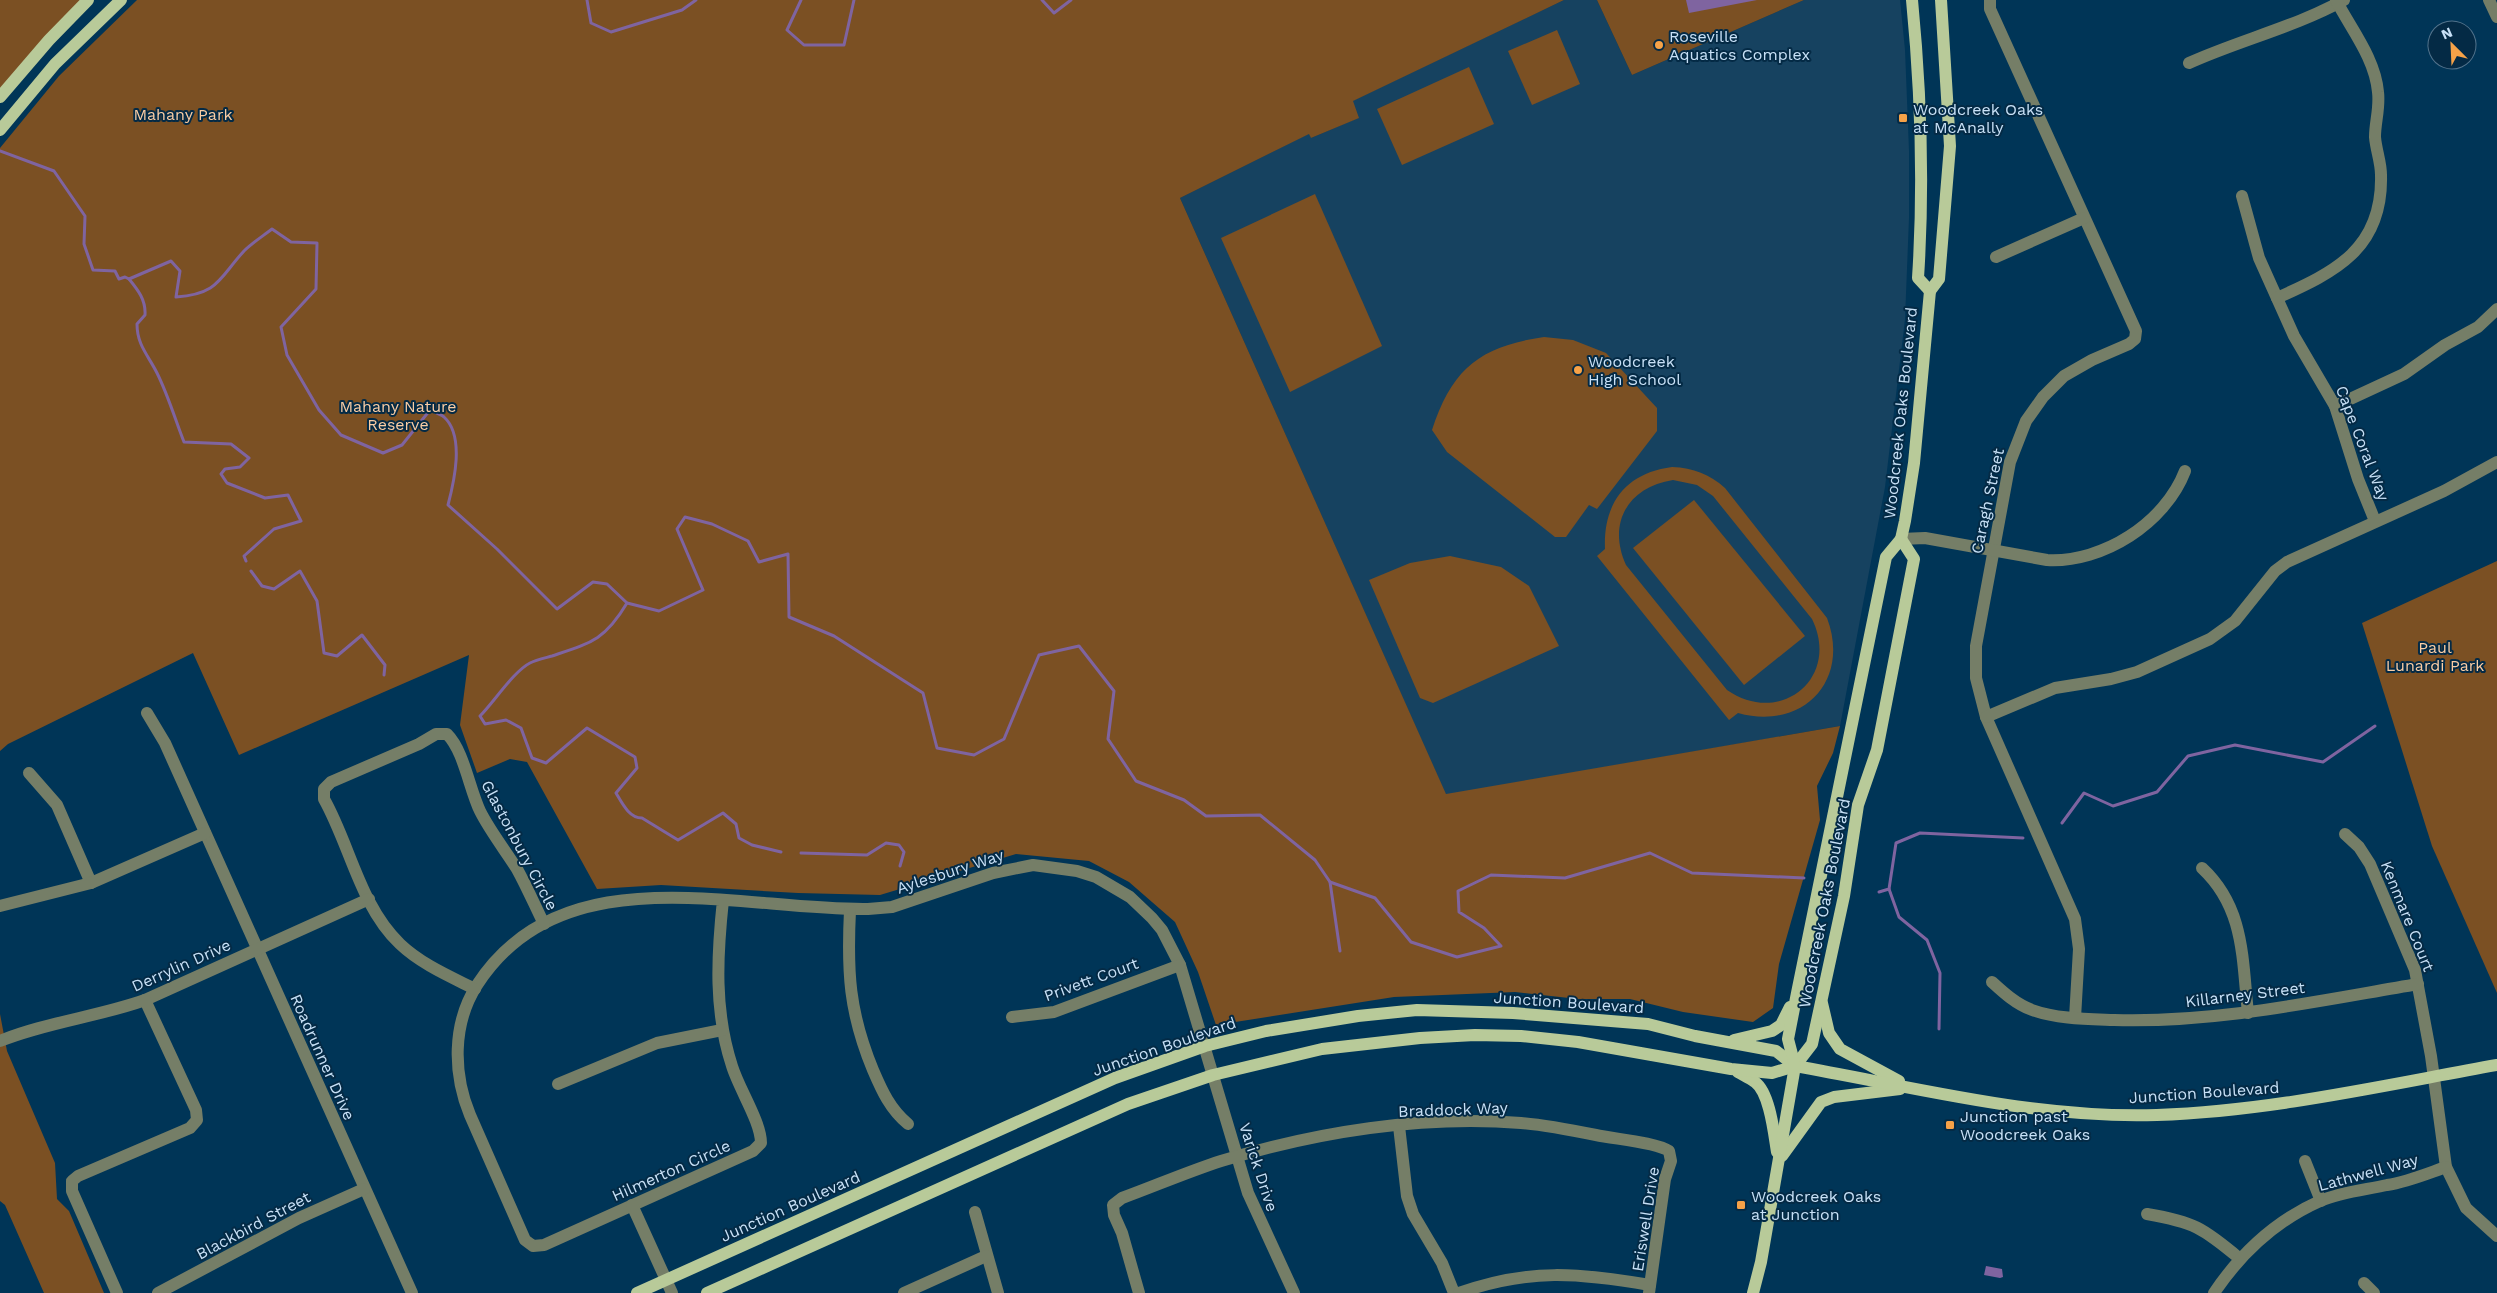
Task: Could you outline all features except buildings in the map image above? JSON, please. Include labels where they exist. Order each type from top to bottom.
[{"type":"main road","points":[[0,97],[49,40],[88,0]]},
{"type":"main road","points":[[1,128],[55,64],[121,0]]},
{"type":"main road","name":"Woodcreek Oaks Boulevard","points":[[1912,0],[1920,123],[1921,228],[1918,278],[1930,291]]},
{"type":"main road","name":"Woodcreek Oaks Boulevard","points":[[1753,1293],[1795,1066],[1788,1039],[1886,557],[1902,538],[1915,453],[1930,291],[1939,279],[1950,146],[1941,0]]},
{"type":"main road","name":"Woodcreek Oaks Boulevard","points":[[1795,1066],[1812,1044],[1844,896],[1858,805],[1877,750],[1914,559],[1902,538]]},
{"type":"main road","points":[[1731,1041],[1765,1034],[1780,1025],[1797,993]]},
{"type":"main road","points":[[1822,999],[1829,1032],[1840,1049],[1910,1088]]},
{"type":"main road","name":"Junction Boulevard","points":[[637,1293],[1115,1078],[1205,1046],[1266,1030],[1302,1024],[1417,1010],[1513,1013],[1648,1024],[1695,1036],[1731,1041],[1776,1051],[1795,1066],[1910,1088],[2016,1106],[2064,1111],[2157,1115],[2302,1100],[2497,1066]]},
{"type":"main road","name":"Junction Boulevard","points":[[707,1293],[1128,1104],[1213,1075],[1322,1050],[1420,1038],[1475,1035],[1578,1042],[1731,1069],[1772,1073],[1795,1066]]},
{"type":"main road","points":[[1731,1069],[1756,1082],[1761,1089],[1766,1100],[1779,1160]]},
{"type":"main road","points":[[1779,1160],[1821,1102],[1834,1097],[1910,1088]]},
{"type":"street","name":"Caragh Street","points":[[1990,0],[1990,9],[2136,331],[2135,338],[2129,344],[2085,363],[2064,376],[2034,409],[2014,448],[1975,656],[1978,691],[1986,717],[2075,919],[2079,949],[2075,1018]]},
{"type":"street","points":[[2489,0],[2497,17]]},
{"type":"street","points":[[2189,62],[2236,43],[2311,18],[2339,1],[2364,49],[2376,80],[2378,111],[2375,137],[2381,174],[2378,204],[2368,231],[2350,257],[2328,274],[2277,298]]},
{"type":"street","name":"Cape Coral Way","points":[[2242,196],[2253,242],[2297,341],[2335,406],[2358,479],[2375,521]]},
{"type":"street","points":[[1996,257],[2084,218]]},
{"type":"street","points":[[2335,406],[2404,374],[2445,345],[2478,326],[2497,309]]},
{"type":"street","points":[[1986,717],[2055,688],[2112,679],[2137,672],[2210,639],[2235,621],[2275,571],[2286,562],[2444,491],[2497,462]]},
{"type":"street","points":[[1902,538],[1925,538],[2062,561],[2084,556],[2126,537],[2151,519],[2174,493],[2185,471]]},
{"type":"street","name":"Roadrunner Drive","points":[[147,713],[165,743],[412,1293]]},
{"type":"street","name":"Glastonbury Circle","points":[[475,989],[433,968],[400,945],[385,926],[369,899],[324,799],[324,789],[331,782],[419,744],[436,734],[447,734],[453,740],[460,754],[466,777],[480,812],[518,872],[544,924]]},
{"type":"street","points":[[29,773],[57,805],[91,883]]},
{"type":"street","points":[[0,906],[91,883],[205,834]]},
{"type":"street","name":"Kenmare Court","points":[[2345,834],[2359,847],[2370,864],[2410,955],[2418,984],[2446,1167],[2466,1208],[2497,1236]]},
{"type":"street","name":"Aylesbury Way","points":[[724,900],[850,910],[892,907],[1014,867],[1033,866],[1076,870],[1096,877],[1130,897],[1162,930],[1180,965],[1205,1046]]},
{"type":"street","points":[[2202,868],[2222,889],[2235,917],[2248,1013]]},
{"type":"street","name":"Hilmerton Circle","points":[[665,896],[724,900],[718,973],[722,1030],[738,1083],[761,1132],[761,1144],[754,1152],[544,1245],[533,1246],[525,1240],[470,1116],[460,1084],[459,1038],[461,1023],[475,989],[493,963],[507,949],[544,924],[579,910],[620,900],[665,896]]},
{"type":"street","name":"Derrylin Drive","points":[[0,1040],[43,1026],[110,1011],[144,1000],[369,899]]},
{"type":"street","points":[[850,910],[849,976],[854,1015],[865,1050],[884,1096],[897,1115],[908,1124]]},
{"type":"street","name":"Privett Court","points":[[1012,1016],[1054,1012],[1180,965]]},
{"type":"street","name":"Killarney Street","points":[[1992,982],[2011,998],[2031,1010],[2056,1016],[2162,1020],[2248,1013],[2418,984]]},
{"type":"street","points":[[117,1293],[72,1191],[72,1182],[78,1176],[190,1128],[197,1120],[196,1110],[144,1000]]},
{"type":"street","points":[[558,1084],[657,1043],[722,1030]]},
{"type":"street","name":"Varick Drive","points":[[1205,1046],[1237,1157],[1256,1214],[1294,1293]]},
{"type":"street","name":"Braddock Way","points":[[1138,1293],[1122,1233],[1114,1215],[1113,1205],[1122,1198],[1237,1157],[1317,1137],[1399,1126],[1470,1122],[1550,1126],[1642,1144],[1660,1145],[1670,1151]]},
{"type":"street","points":[[1399,1126],[1407,1196],[1413,1214],[1442,1263],[1454,1293]]},
{"type":"street","name":"Eriswell Drive","points":[[1650,1289],[1665,1179],[1671,1161],[1670,1151]]},
{"type":"street","points":[[2305,1161],[2321,1201]]},
{"type":"street","name":"Lathwell Way","points":[[2214,1293],[2239,1258],[2277,1226],[2321,1201],[2344,1193],[2388,1185],[2446,1167]]},
{"type":"street","name":"Blackbird Street","points":[[158,1293],[298,1218],[364,1188]]},
{"type":"street","points":[[632,1205],[672,1293]]},
{"type":"street","points":[[975,1212],[998,1293]]},
{"type":"street","points":[[2147,1214],[2179,1220],[2198,1227],[2239,1258]]},
{"type":"street","points":[[904,1293],[986,1256]]},
{"type":"street","points":[[1459,1293],[1487,1283],[1540,1274],[1600,1277],[1650,1289]]},
{"type":"street","points":[[2364,1284],[2374,1293]]},
{"type":"shaded area","name":"Woodcreek High School","points":[[1564,0],[1597,0],[1632,75],[1804,0],[1900,0],[1905,50],[1909,151],[1909,218],[1905,319],[1885,487],[1840,726],[1446,795],[1180,198],[1310,133],[1311,138],[1358,118],[1352,101]]},
{"type":"shaded area","points":[[1686,0],[1757,0],[1689,13]]},
{"type":"shaded area","points":[[1986,1266],[2002,1269],[2003,1277],[1984,1275]]},
{"type":"green space","points":[[0,0],[86,0],[0,93]]},
{"type":"green space","points":[[137,0],[1564,0],[1353,101],[1359,118],[1311,138],[1309,134],[1180,198],[1446,794],[1840,726],[1833,753],[1817,786],[1820,820],[1779,964],[1773,1008],[1753,1022],[1683,1012],[1630,999],[1578,999],[1515,992],[1394,997],[1216,1025],[1198,972],[1175,922],[1129,882],[1089,861],[1016,854],[880,895],[798,893],[661,885],[597,889],[527,762],[510,759],[477,773],[460,725],[469,655],[239,755],[193,653],[8,744],[0,751],[0,148],[59,76]]},
{"type":"green space","name":"Roseville Aquatics Complex","points":[[1597,0],[1804,0],[1632,75]]},
{"type":"green space","points":[[1557,30],[1580,84],[1532,105],[1508,51]]},
{"type":"green space","points":[[1469,67],[1494,124],[1402,165],[1377,109]]},
{"type":"green space","points":[[1315,194],[1382,346],[1290,392],[1221,238]]},
{"type":"green space","points":[[1544,337],[1573,340],[1606,353],[1657,408],[1657,431],[1597,509],[1589,505],[1566,537],[1555,537],[1447,452],[1432,430],[1449,391],[1472,364],[1486,354],[1503,347]]},
{"type":"green space","points":[[1672,467],[1694,470],[1707,475],[1725,488],[1827,618],[1833,641],[1832,662],[1826,680],[1815,696],[1801,707],[1782,715],[1761,717],[1738,713],[1729,720],[1597,556],[1605,549],[1605,533],[1608,518],[1613,504],[1620,493],[1630,483],[1656,470]],"holes":[[[1673,480],[1697,485],[1713,496],[1812,619],[1819,641],[1818,660],[1812,677],[1800,690],[1785,699],[1767,703],[1747,700],[1727,690],[1626,565],[1619,535],[1625,509],[1633,499],[1644,490]]]},
{"type":"green space","points":[[1694,500],[1805,636],[1744,685],[1633,548]]},
{"type":"green space","points":[[1450,556],[1501,567],[1529,586],[1559,646],[1433,703],[1420,698],[1369,580],[1410,563]]},
{"type":"green space","name":"Paul Lunardi Park","points":[[2497,561],[2497,993],[2432,846],[2362,623]]},
{"type":"green space","points":[[0,1014],[7,1051],[55,1163],[57,1199],[69,1211],[104,1293],[44,1293],[5,1205],[0,1201]]},
{"type":"waterway","points":[[587,0],[591,23],[611,32],[682,10],[696,0]]},
{"type":"waterway","points":[[801,0],[787,30],[804,45],[844,45],[854,0]]},
{"type":"waterway","points":[[1042,0],[1054,13],[1071,0]]},
{"type":"waterway","points":[[0,151],[54,171],[85,216],[84,244],[93,270],[115,271],[119,279],[125,277],[129,279],[171,261],[180,271],[176,297],[190,295],[210,288],[223,277],[244,251],[272,229],[291,242],[317,243],[316,289],[281,327],[287,355],[319,410],[341,435],[383,453],[402,445],[430,410],[444,417],[450,425],[456,447],[455,472],[448,505],[497,549],[557,609],[593,582],[607,584],[627,603],[659,611],[703,590],[677,529],[685,517],[712,524],[748,541],[759,562],[788,554],[789,617],[834,636],[923,693],[937,748],[974,755],[1004,739],[1039,655],[1079,646],[1114,691],[1108,739],[1136,781],[1184,800],[1206,816],[1260,815],[1315,860],[1330,882],[1375,898],[1411,942],[1457,957],[1501,946],[1484,928],[1459,912],[1458,891],[1491,875],[1565,878],[1650,853],[1692,873],[1804,878]]},
{"type":"waterway","points":[[129,279],[143,300],[145,310],[145,315],[137,324],[139,338],[161,381],[184,442],[231,444],[249,458],[240,467],[225,469],[221,474],[227,483],[265,498],[288,495],[301,521],[274,529],[244,556],[246,561]]},
{"type":"waterway","points":[[251,571],[262,586],[274,589],[300,571],[317,601],[324,653],[337,656],[362,635],[385,665],[384,675]]},
{"type":"waterway","points":[[627,603],[604,633],[596,638],[577,647],[532,662],[524,667],[480,716],[485,724],[506,720],[521,728],[532,758],[546,763],[587,728],[635,757],[637,768],[616,793],[633,816],[642,818],[678,840],[723,813],[736,824],[739,838],[752,845],[781,852]]},
{"type":"waterway","points":[[2062,823],[2084,793],[2113,806],[2157,792],[2188,756],[2235,745],[2323,762],[2375,726]]},
{"type":"waterway","points":[[1879,892],[1889,889],[1896,843],[1920,833],[2023,838]]},
{"type":"waterway","points":[[801,853],[867,855],[886,843],[899,845],[904,852],[900,866]]},
{"type":"waterway","points":[[1330,882],[1340,951]]},
{"type":"waterway","points":[[1889,889],[1899,917],[1927,940],[1940,973],[1939,1029]]},
{"type":"place","name":"Roseville Aquatics Complex","points":[[1659,45]]},
{"type":"place","name":"Woodcreek Oaks at McAnally","points":[[1903,118]]},
{"type":"place","name":"Woodcreek High School","points":[[1578,370]]},
{"type":"place","name":"Junction past Woodcreek Oaks","points":[[1950,1125]]},
{"type":"place","name":"Woodcreek Oaks at Junction","points":[[1741,1205]]},
{"type":"park label","name":"Mahany Park","points":[[183,114]]},
{"type":"park label","name":"Mahany Nature Reserve","points":[[398,415]]}]
